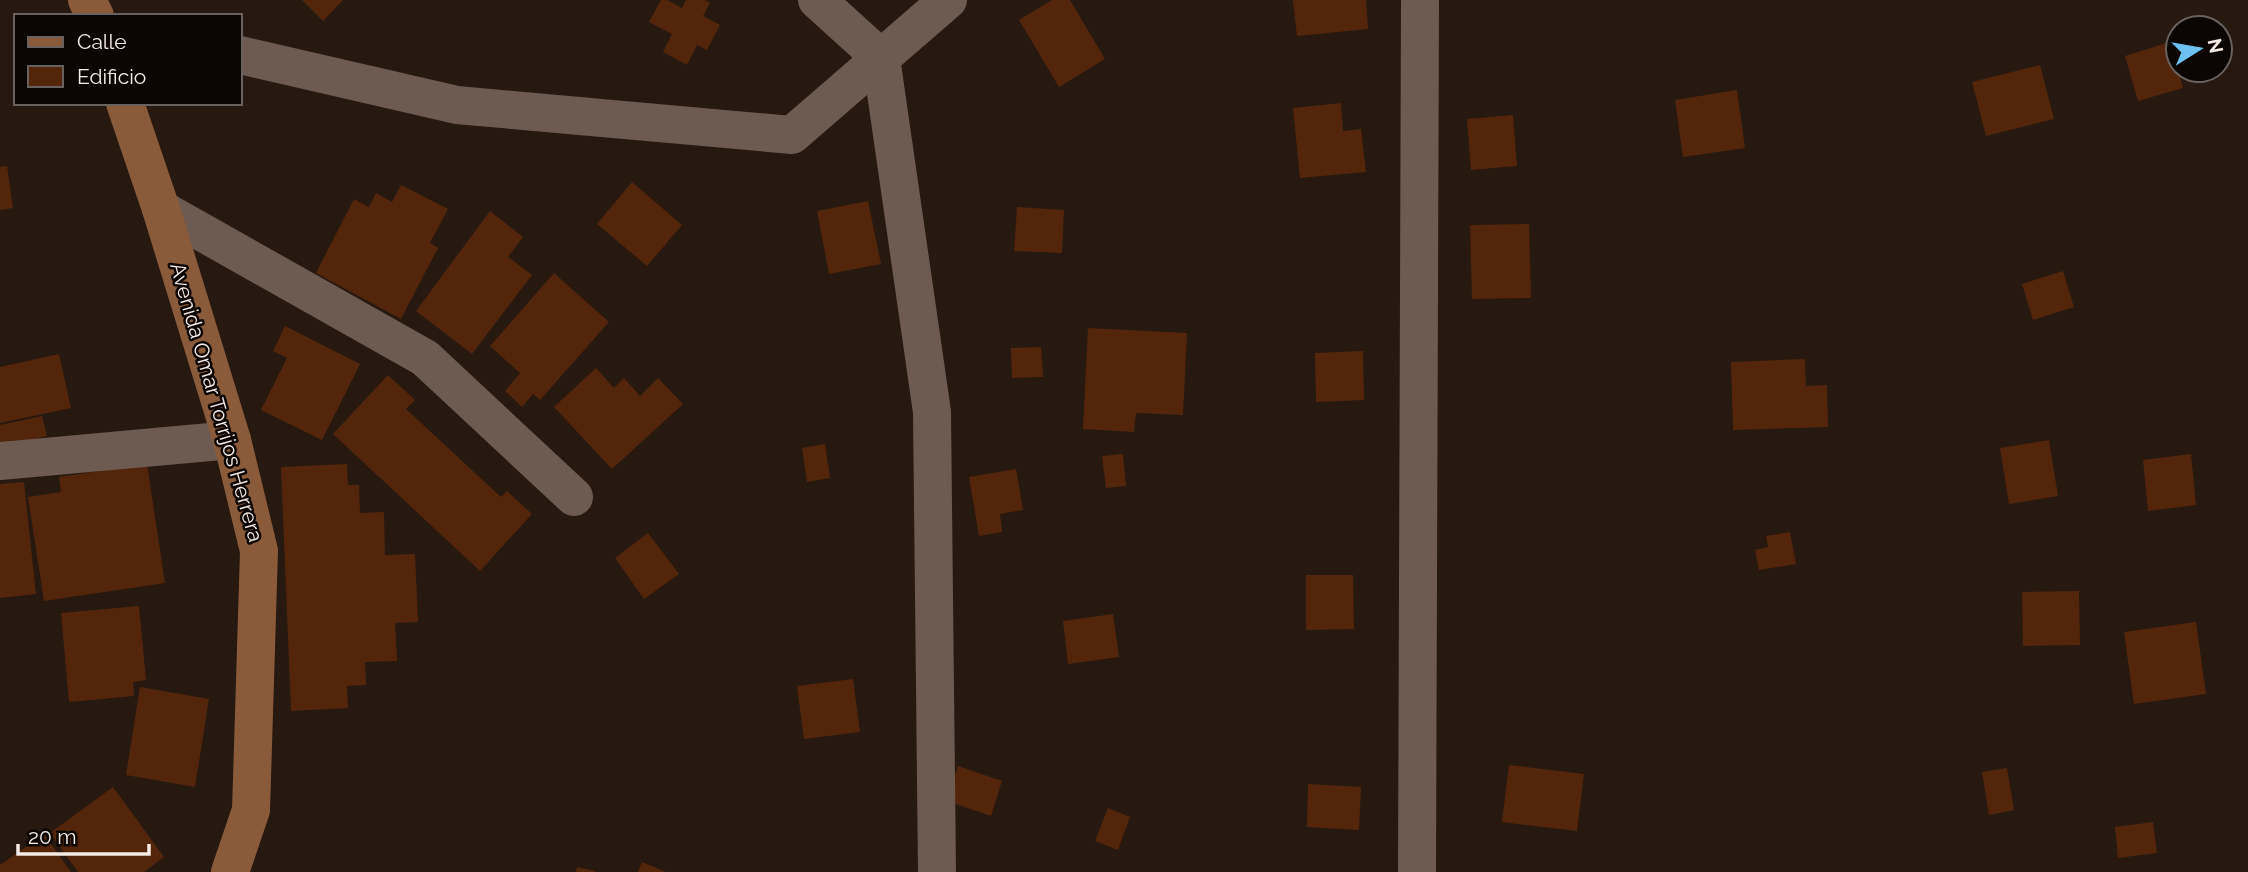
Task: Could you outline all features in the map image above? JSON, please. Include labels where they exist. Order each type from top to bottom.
[{"type":"street","points":[[817,0],[881,58],[932,412],[937,872]]},
{"type":"street","points":[[242,55],[457,105],[792,135],[948,0]]},
{"type":"street","points":[[1416,872],[1420,0]]},
{"type":"street","name":"Avenida Omar Torrijos Herrera","points":[[126,105],[161,209],[232,440],[259,551],[251,810],[230,872]]},
{"type":"street","points":[[161,209],[425,358],[574,497]]},
{"type":"street","points":[[0,461],[232,440]]},
{"type":"building","points":[[302,0],[343,0],[323,21]]},
{"type":"building","points":[[661,0],[667,0],[682,8],[686,0],[705,0],[710,3],[703,16],[720,25],[707,50],[697,45],[687,65],[663,52],[672,34],[649,22]]},
{"type":"building","points":[[1052,0],[1070,0],[1105,59],[1059,87],[1019,20]]},
{"type":"building","points":[[1293,0],[1366,0],[1368,29],[1297,36]]},
{"type":"building","points":[[2164,44],[2164,84],[2182,84],[2183,88],[2138,101],[2125,56]]},
{"type":"building","points":[[2040,65],[2054,119],[1986,136],[1972,82]]},
{"type":"building","points":[[1737,90],[1745,148],[1683,157],[1675,100]]},
{"type":"building","points":[[1341,103],[1343,131],[1361,129],[1366,172],[1300,178],[1293,108]]},
{"type":"building","points":[[1513,115],[1517,166],[1471,170],[1467,119]]},
{"type":"building","points":[[7,166],[13,208],[0,210],[0,167]]},
{"type":"building","points":[[632,182],[682,225],[647,266],[597,224]]},
{"type":"building","points":[[401,185],[448,209],[430,243],[438,248],[401,319],[316,273],[354,199],[369,207],[376,193],[392,202]]},
{"type":"building","points":[[868,201],[881,264],[829,274],[817,211]]},
{"type":"building","points":[[1017,207],[1064,210],[1062,253],[1014,251]]},
{"type":"building","points":[[490,211],[523,237],[508,257],[532,275],[472,354],[416,311]]},
{"type":"building","points":[[1529,224],[1531,298],[1472,299],[1470,225]]},
{"type":"building","points":[[2063,271],[2074,307],[2033,320],[2022,284]]},
{"type":"building","points":[[554,273],[609,322],[540,400],[533,394],[522,407],[505,391],[520,373],[490,346]]},
{"type":"building","points":[[285,326],[360,364],[322,440],[261,410],[287,358],[273,351]]},
{"type":"building","points":[[1088,328],[1187,333],[1183,415],[1136,413],[1134,432],[1083,429]]},
{"type":"building","points":[[1041,347],[1043,377],[1012,378],[1011,348]]},
{"type":"building","points":[[1363,351],[1364,400],[1316,402],[1315,353]]},
{"type":"building","points":[[59,354],[71,408],[0,423],[0,367]]},
{"type":"building","points":[[1805,359],[1806,386],[1827,385],[1828,427],[1733,430],[1731,362]]},
{"type":"building","points":[[596,368],[614,388],[624,378],[640,396],[658,378],[683,404],[612,469],[554,407]]},
{"type":"building","points":[[388,375],[415,400],[406,409],[501,497],[507,491],[532,514],[480,571],[333,434]]},
{"type":"building","points":[[42,416],[47,436],[0,447],[0,425]]},
{"type":"building","points":[[2049,440],[2058,496],[2009,504],[2000,448]]},
{"type":"building","points":[[825,444],[830,478],[807,482],[802,448]]},
{"type":"building","points":[[1123,454],[1126,486],[1106,488],[1102,456]]},
{"type":"building","points":[[2191,454],[2196,505],[2148,511],[2143,460]]},
{"type":"building","points":[[147,464],[165,583],[44,601],[28,497],[61,492],[59,477]]},
{"type":"building","points":[[347,464],[348,485],[359,485],[360,513],[384,512],[385,555],[415,554],[418,622],[395,623],[397,661],[365,662],[366,685],[347,686],[348,708],[291,711],[281,467]]},
{"type":"building","points":[[1016,469],[1023,510],[1000,514],[1002,532],[979,536],[969,477]]},
{"type":"building","points":[[24,482],[36,594],[0,598],[0,484]]},
{"type":"building","points":[[1790,532],[1796,564],[1759,570],[1755,550],[1768,547],[1766,536]]},
{"type":"building","points":[[648,533],[679,574],[644,599],[615,558]]},
{"type":"building","points":[[1306,575],[1353,575],[1354,629],[1306,630]]},
{"type":"building","points":[[2079,591],[2080,645],[2023,646],[2022,592]]},
{"type":"building","points":[[139,606],[146,680],[133,682],[134,696],[69,702],[61,613]]},
{"type":"building","points":[[1113,614],[1119,657],[1068,664],[1063,621]]},
{"type":"building","points":[[2196,622],[2206,694],[2134,704],[2124,632]]},
{"type":"building","points":[[853,679],[860,732],[804,739],[797,686]]},
{"type":"building","points":[[140,687],[209,699],[195,787],[126,775]]},
{"type":"building","points":[[1509,765],[1584,774],[1577,831],[1502,822]]},
{"type":"building","points":[[958,766],[1002,781],[991,816],[947,801]]},
{"type":"building","points":[[2007,768],[2014,810],[1989,815],[1982,772]]},
{"type":"building","points":[[1308,784],[1361,787],[1359,830],[1307,827]]},
{"type":"building","points":[[113,787],[164,857],[144,872],[78,872],[50,833]]},
{"type":"building","points":[[1108,808],[1130,817],[1118,850],[1095,841]]},
{"type":"building","points":[[2153,822],[2157,853],[2118,858],[2115,827]]},
{"type":"building","points":[[44,834],[71,872],[0,872],[0,865]]},
{"type":"building","points":[[642,862],[666,872],[638,872]]},
{"type":"building","points":[[577,867],[595,871],[595,872],[576,872]]}]
